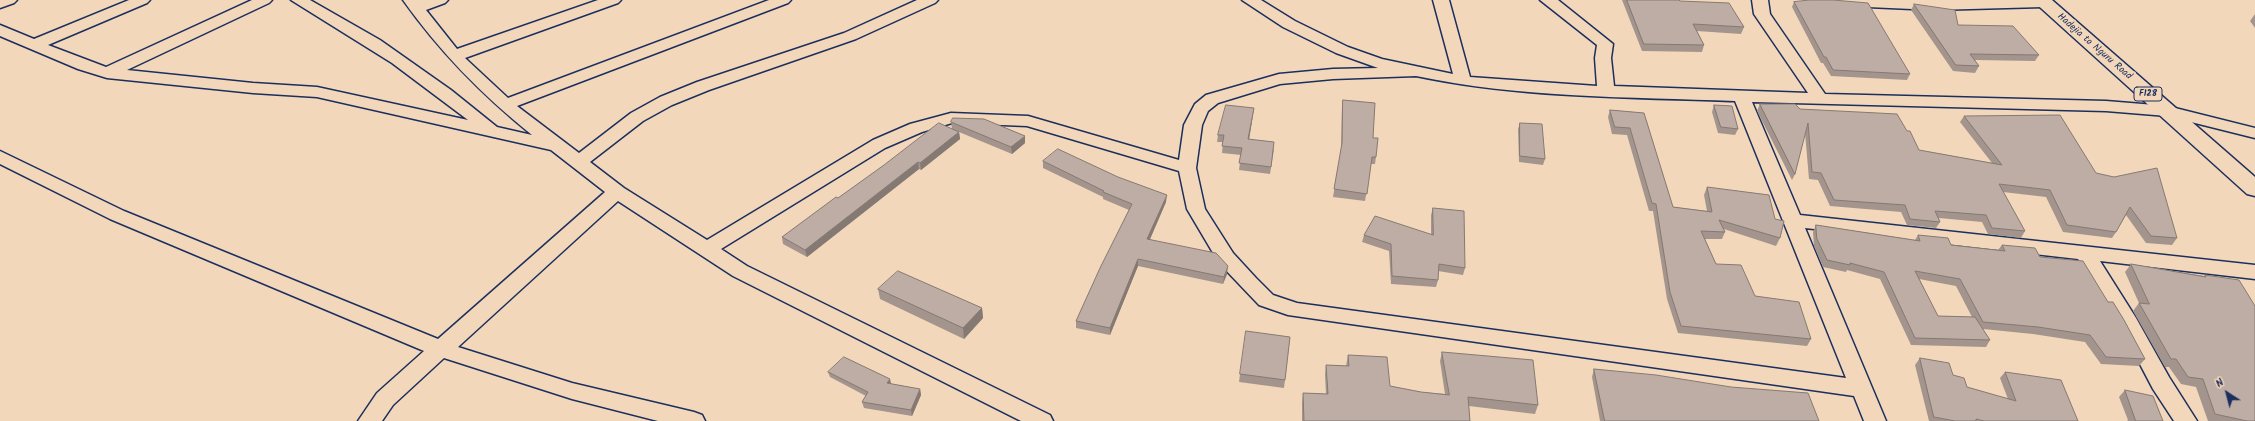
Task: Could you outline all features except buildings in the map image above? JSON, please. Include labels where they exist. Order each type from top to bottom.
[{"type":"main road","name":"Hadejia to Nguru Road","points":[[2042,1],[2255,189]]},
{"type":"street","points":[[0,3],[9,0]]},
{"type":"street","points":[[34,45],[142,0]]},
{"type":"street","points":[[107,72],[264,0]]},
{"type":"street","points":[[299,0],[385,49],[455,99],[492,132]]},
{"type":"street","points":[[440,0],[413,4],[454,56],[505,105],[617,192],[740,271],[1042,421]]},
{"type":"street","points":[[454,56],[613,0]]},
{"type":"street","points":[[505,105],[783,0]]},
{"type":"street","points":[[579,162],[637,117],[666,101],[703,86],[850,36],[930,0]]},
{"type":"street","points":[[1250,0],[1289,24],[1342,50],[1378,63],[1412,72],[1463,81],[1606,91],[1820,99],[2106,106],[2167,111],[2255,133]]},
{"type":"street","points":[[1441,0],[1463,81]]},
{"type":"street","points":[[1548,0],[1605,44],[1603,58],[1606,91]]},
{"type":"street","points":[[1760,0],[1762,14],[1820,99]]},
{"type":"street","points":[[1823,0],[1934,6],[2042,1]]},
{"type":"street","points":[[0,30],[84,66],[107,72],[253,88],[317,92],[559,146]]},
{"type":"street","points":[[1412,72],[1333,74],[1279,79],[1212,99],[1202,108],[1193,125],[1186,168],[1196,209],[1226,258],[1266,300],[1295,310],[1862,389]]},
{"type":"street","points":[[1741,96],[1876,421]]},
{"type":"street","points":[[707,249],[879,144],[916,128],[951,118],[1028,121],[1186,168]]},
{"type":"street","points":[[0,157],[117,215],[440,349],[572,391],[694,421]]},
{"type":"street","points":[[369,421],[385,399],[617,192]]},
{"type":"street","points":[[1792,220],[2255,272]]},
{"type":"street","points":[[2084,253],[2129,323],[2161,384],[2186,421]]}]
